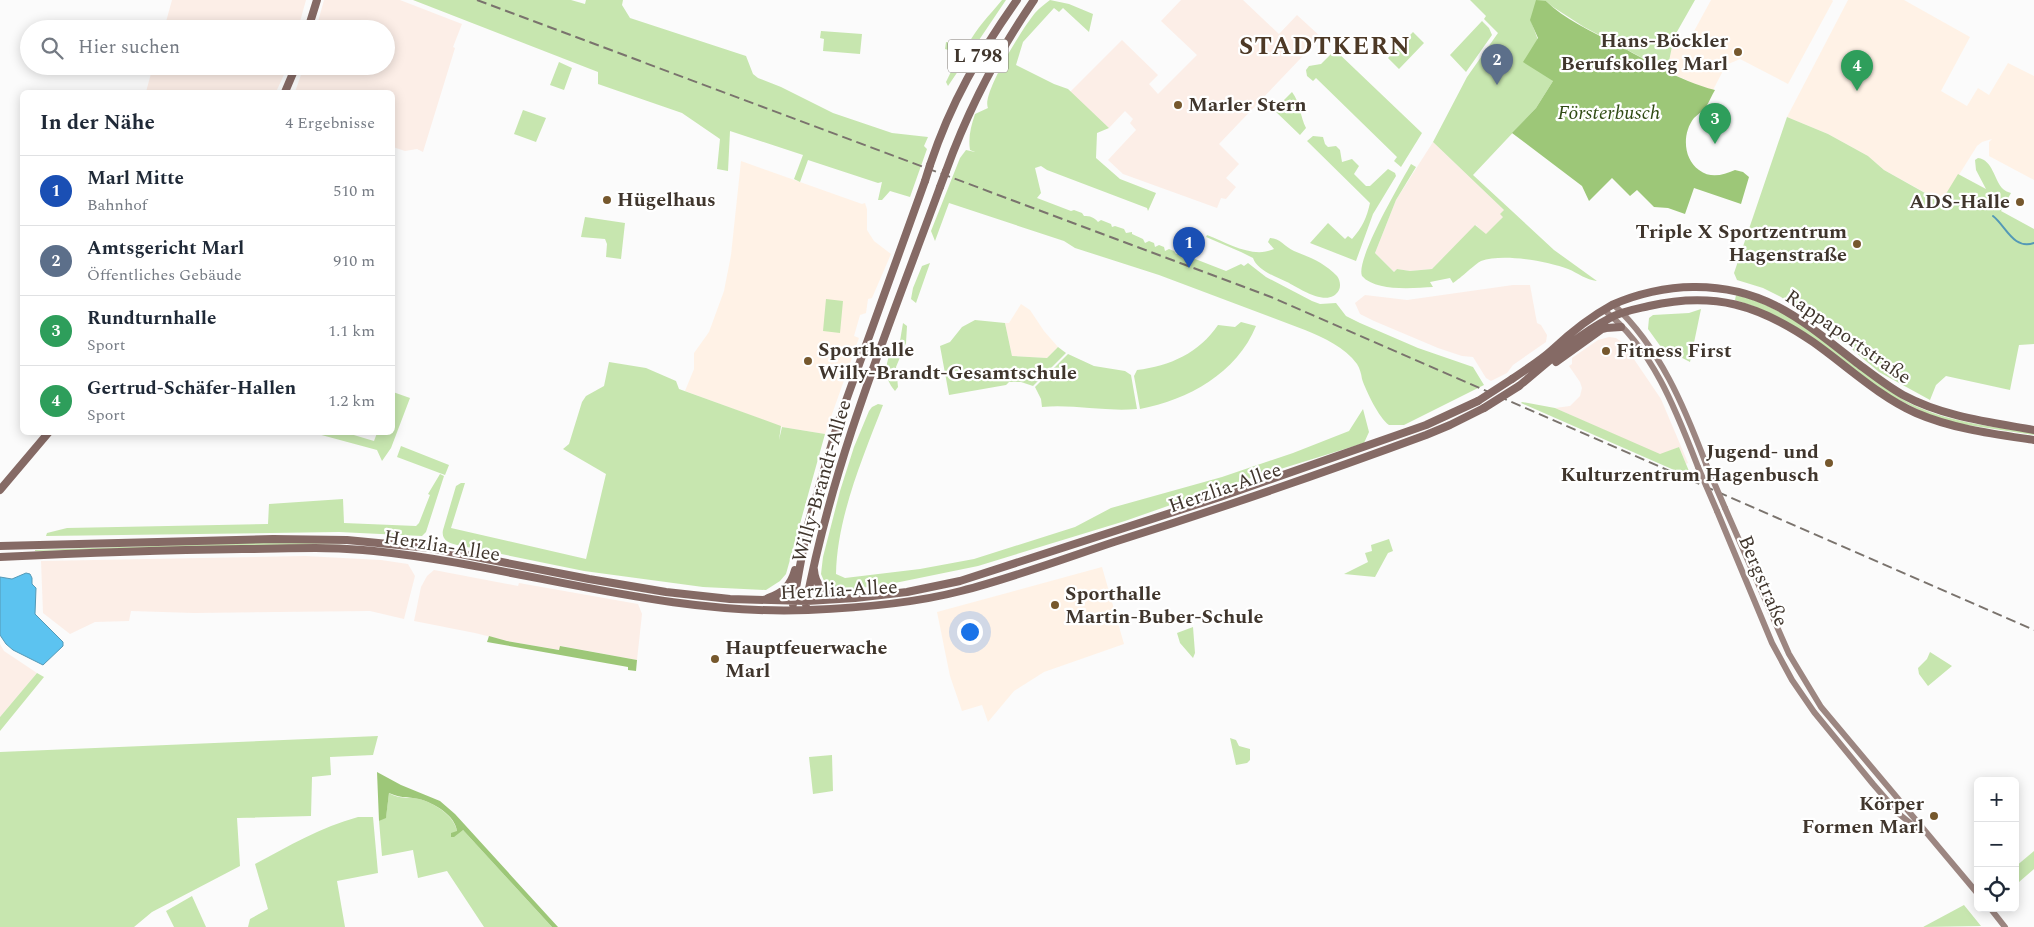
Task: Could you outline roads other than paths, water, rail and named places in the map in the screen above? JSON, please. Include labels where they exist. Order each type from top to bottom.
[{"type":"main road","points":[[310,20],[316,0]]},
{"type":"main road","name":"Willy-Brandt-Allee","points":[[792,611],[806,536],[838,423],[948,117],[979,55],[1017,0]]},
{"type":"main road","name":"Willy-Brandt-Allee","points":[[805,611],[814,560],[835,481],[885,336],[940,187],[963,128],[993,66],[1014,29],[1034,0]]},
{"type":"main road","points":[[286,90],[292,75]]},
{"type":"main road","name":"Rappaportstraße","points":[[1614,304],[1650,292],[1685,287],[1723,288],[1752,294],[1788,312],[1874,376],[1902,394],[1930,408],[1960,418],[2034,430]]},
{"type":"main road","name":"Rappaportstraße","points":[[1622,312],[1665,302],[1691,299],[1720,300],[1756,310],[1796,331],[1883,394],[1916,413],[1958,427],[2034,440]]},
{"type":"main road","name":"Herzlia-Allee","points":[[0,546],[273,538],[347,540],[430,548],[666,592],[730,599],[807,601],[907,592],[960,581],[1220,497],[1426,424],[1478,401],[1552,350],[1593,316],[1614,304]]},
{"type":"main road","name":"Bergstraße","points":[[1614,304],[1658,358],[1679,395],[1706,464],[1781,639],[1821,707],[1974,889]]},
{"type":"main road","name":"Bergstraße","points":[[1604,310],[1612,316],[1650,364],[1670,399],[1772,643],[1792,680],[1814,712],[1899,814],[1932,840]]},
{"type":"main road","name":"Herzlia-Allee","points":[[0,557],[208,550],[337,549],[374,551],[478,567],[615,594],[740,609],[805,611],[908,602],[962,591],[1249,498],[1426,435],[1484,408],[1519,386],[1571,343],[1612,316],[1622,312]]},
{"type":"main road","points":[[1519,386],[1531,380],[1602,330],[1621,327]]},
{"type":"main road","points":[[0,490],[46,435]]},
{"type":"main road","points":[[764,600],[777,595],[790,583],[806,536]]},
{"type":"main road","points":[[814,560],[814,575],[821,588],[831,595],[855,598]]},
{"type":"main road","points":[[1993,912],[2005,927]]},
{"type":"water","points":[[26,573],[30,574],[32,584],[36,588],[35,614],[63,642],[63,646],[43,665],[13,650],[0,635],[0,577],[12,579]]},
{"type":"waterway","points":[[1993,216],[2015,240],[2027,244],[2034,243]]},
{"type":"railway","points":[[477,0],[1271,297],[2034,630]]},
{"type":"place","name":"Hans-Böckler Berufskolleg Marl","points":[[1738,52]]},
{"type":"place","name":"Amtsgericht Marl","points":[[1497,85]]},
{"type":"place","name":"Gertrud-Schäfer-Hallen","points":[[1857,91]]},
{"type":"place","name":"Marler Stern","points":[[1178,105]]},
{"type":"place","name":"Rundturnhalle","points":[[1715,144]]},
{"type":"place","name":"Hügelhaus","points":[[607,200]]},
{"type":"place","name":"ADS-Halle","points":[[2020,202]]},
{"type":"place","name":"Triple X Sportzentrum Hagenstraße","points":[[1857,244]]},
{"type":"place","name":"Marl Mitte","points":[[1189,268]]},
{"type":"place","name":"Fitness First","points":[[1606,351]]},
{"type":"place","name":"Sporthalle Willy-Brandt-Gesamtschule","points":[[808,361]]},
{"type":"place","name":"Jugend- und Kulturzentrum Hagenbusch","points":[[1829,463]]},
{"type":"place","name":"Sporthalle Martin-Buber-Schule","points":[[1055,605]]},
{"type":"place","name":"Hauptfeuerwache Marl","points":[[715,659]]},
{"type":"place","name":"Körper Formen Marl","points":[[1934,816]]},
{"type":"district","name":"STADTKERN","points":[[1325,47]]},
{"type":"park label","name":"Försterbusch","points":[[1609,113]]}]
